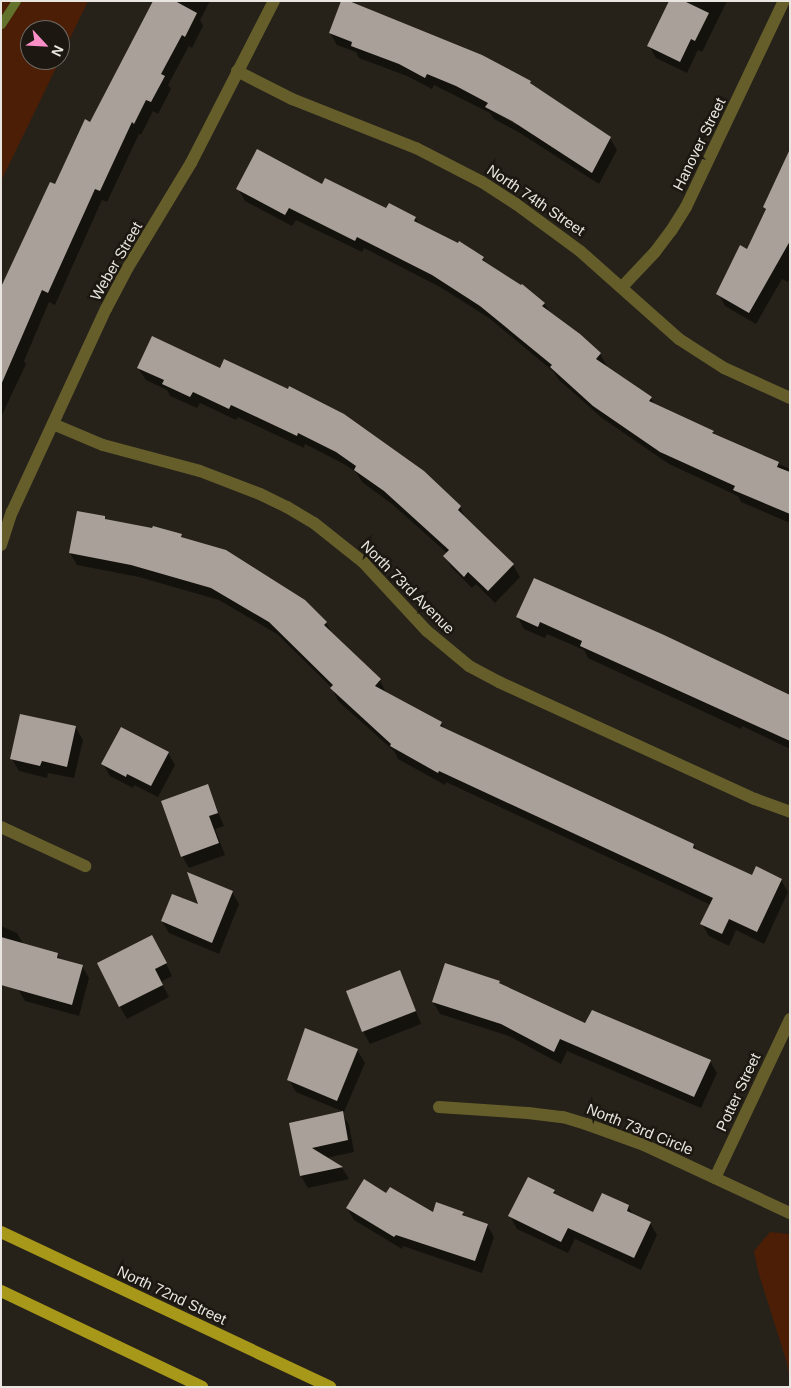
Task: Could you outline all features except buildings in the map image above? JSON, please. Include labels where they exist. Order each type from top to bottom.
[{"type":"main road","name":"North 72nd Street","points":[[1,1232],[330,1387]]},
{"type":"main road","points":[[1,1291],[202,1387]]},
{"type":"street","name":"Weber Street","points":[[1,545],[12,512],[123,277],[171,199],[274,1]]},
{"type":"street","name":"Hanover Street","points":[[622,287],[655,252],[686,207],[784,1]]},
{"type":"street","name":"North 74th Street","points":[[237,71],[292,99],[388,135],[450,164],[516,204],[580,251],[678,339],[724,368],[790,398]]},
{"type":"street","name":"North 73rd Avenue","points":[[53,424],[103,445],[200,471],[260,494],[287,507],[314,523],[363,562],[427,631],[469,666],[499,682],[755,799],[790,812]]},
{"type":"street","points":[[1,827],[85,866]]},
{"type":"street","name":"Potter Street","points":[[715,1178],[790,1018]]},
{"type":"street","name":"North 73rd Circle","points":[[439,1107],[528,1113],[578,1122],[644,1145],[790,1213]]},
{"type":"shaded area","points":[[1,1],[88,1],[70,38],[70,20],[20,20],[20,70],[55,70],[1,181]]},
{"type":"shaded area","points":[[770,1232],[790,1234],[790,1381],[787,1363],[758,1271],[754,1251]]},
{"type":"waterway","points":[[1,24],[16,1]]}]
